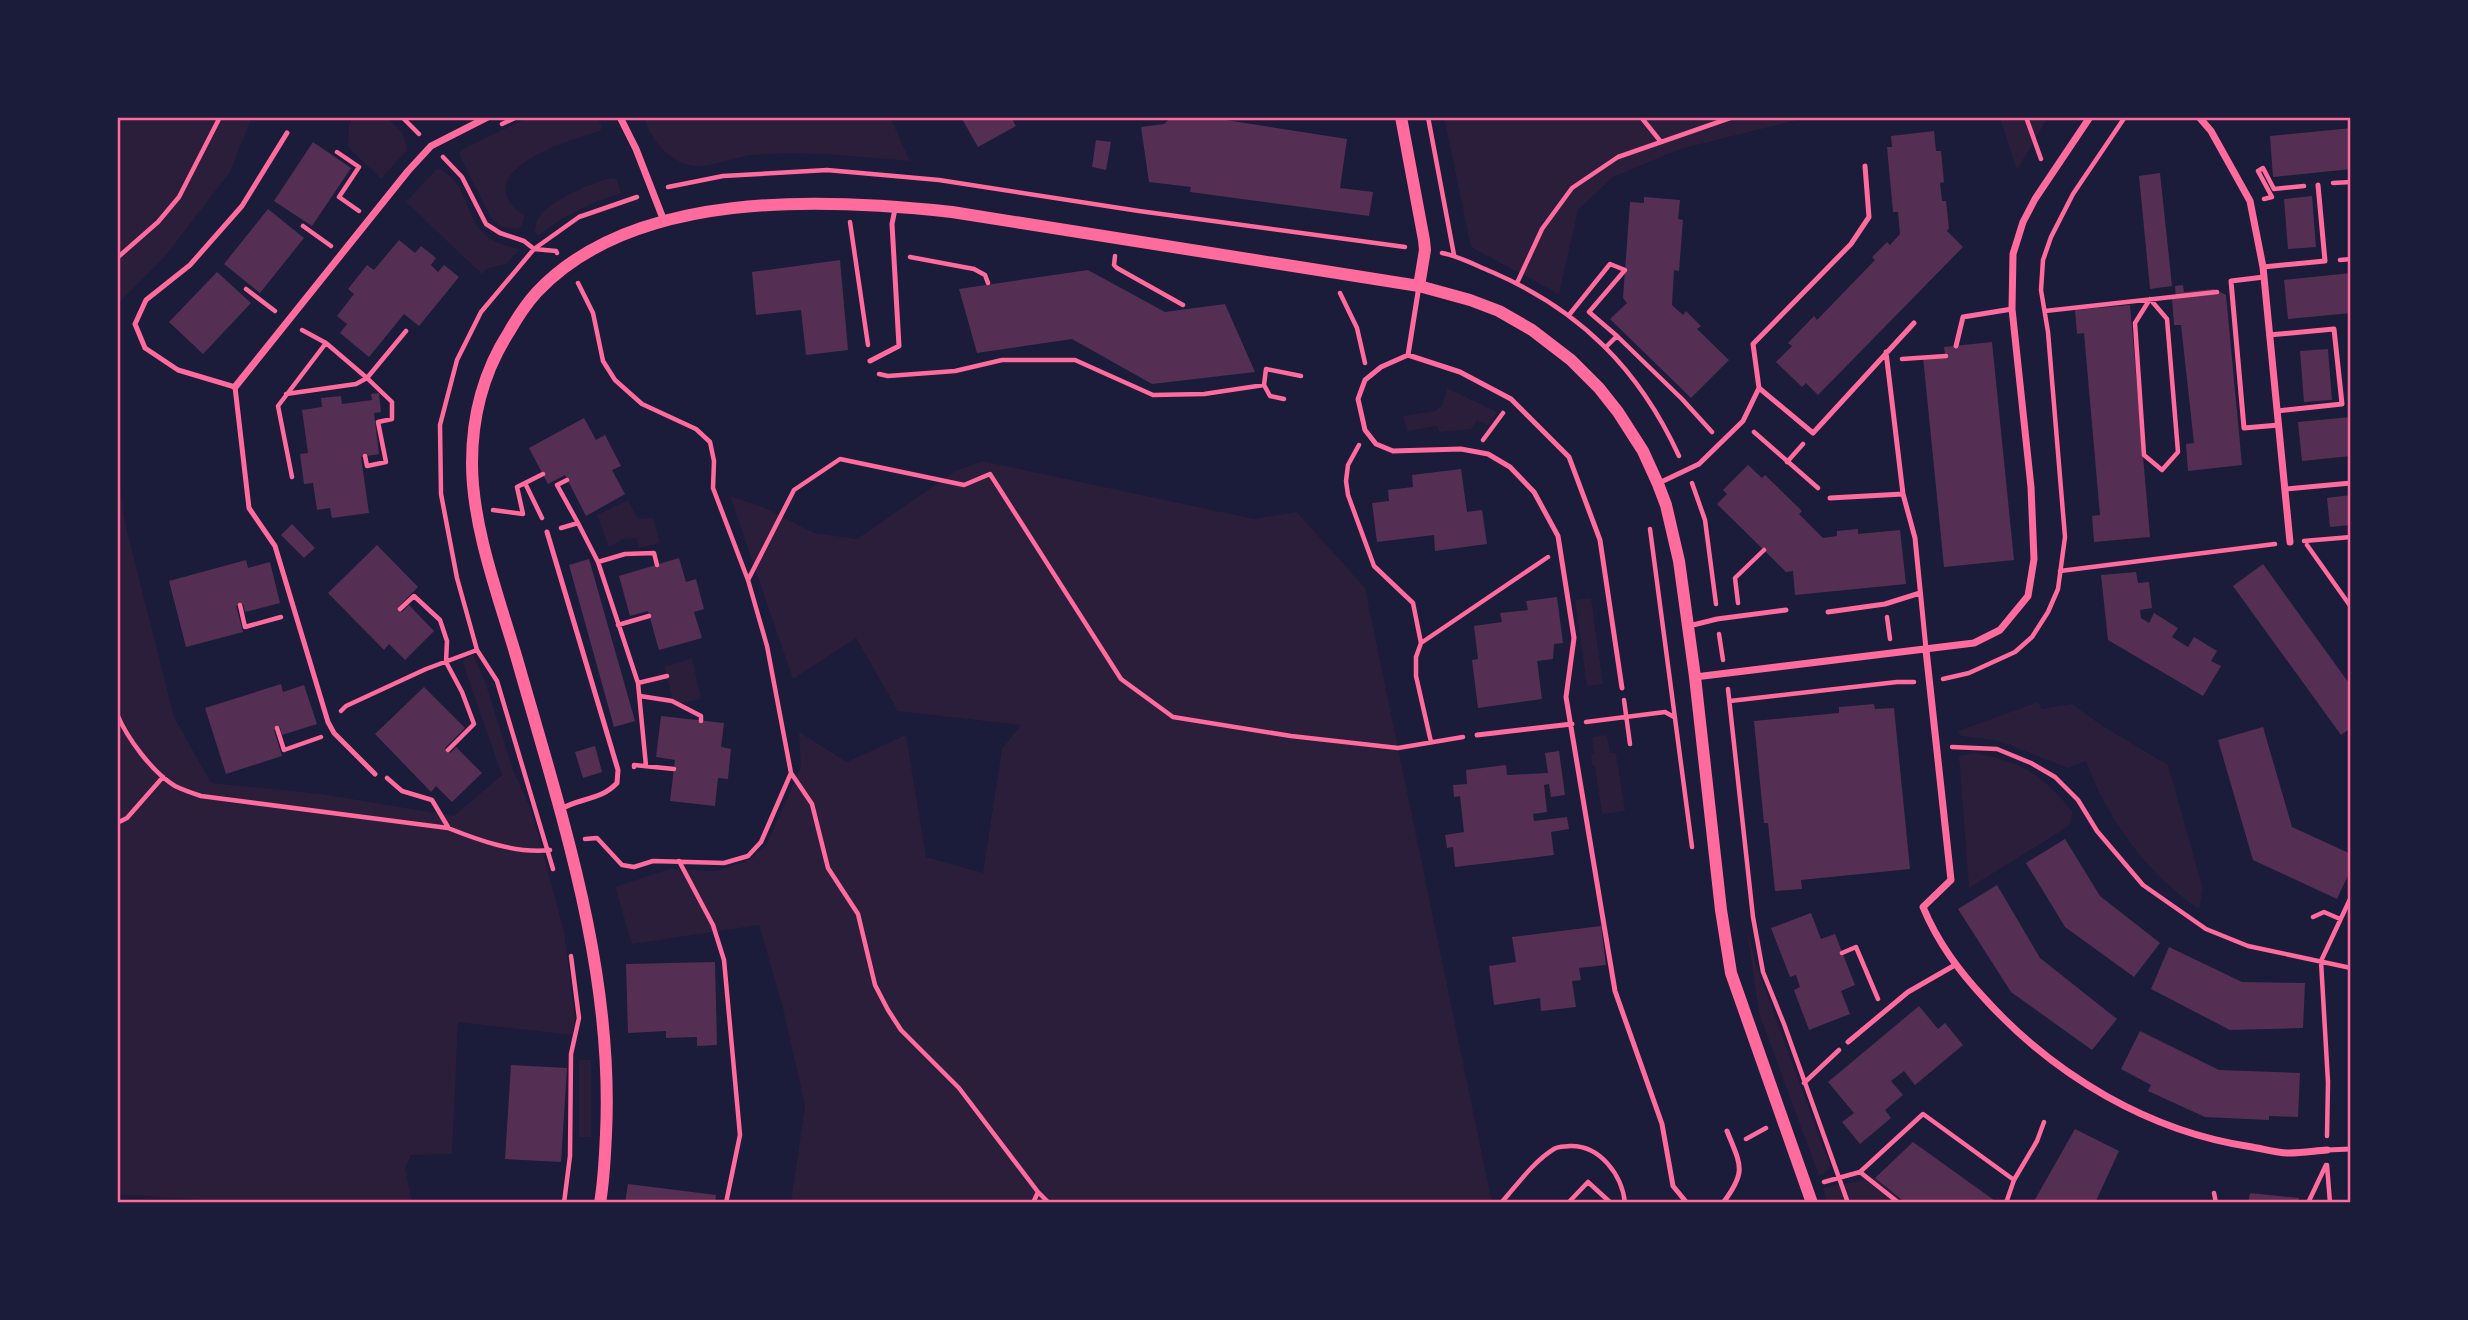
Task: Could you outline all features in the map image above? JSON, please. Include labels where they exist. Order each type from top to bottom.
[{"type":"street","points":[[235,387],[369,218],[431,146],[488,117]]},
{"type":"street","points":[[620,117],[636,149],[664,222]]},
{"type":"street","points":[[1401,117],[1424,240],[1419,286]]},
{"type":"street","points":[[1695,677],[1974,643],[2000,630],[2028,596],[2034,559],[2031,487],[2012,309],[2012,254],[2023,222],[2048,178],[2090,117]]},
{"type":"street","points":[[2199,117],[2211,131],[2250,201],[2263,267],[2290,542]]},
{"type":"street","points":[[600,1203],[607,1098],[604,1022],[589,923],[478,519],[472,464],[476,421],[485,377],[498,349],[536,293],[555,276],[595,249],[622,236],[704,212],[764,205],[824,203],[952,212],[1419,286],[1499,311],[1532,330],[1562,353],[1598,388],[1618,412],[1643,451],[1667,505],[1695,677],[1721,910],[1731,973],[1812,1203]]},
{"type":"street","points":[[1926,650],[1951,880],[1923,907],[1932,928],[1955,965],[2006,1022],[2036,1049],[2109,1098],[2185,1131],[2225,1143],[2288,1153],[2327,1150]]},
{"type":"lane","points":[[287,133],[242,206],[190,265],[146,300],[135,324],[145,348],[178,370],[235,387],[249,508],[275,546],[328,722],[334,733],[376,774]]},
{"type":"lane","points":[[1658,484],[1699,464],[1743,421],[1759,388],[1753,344],[1851,244],[1869,217],[1865,166]]},
{"type":"lane","points":[[2263,267],[2325,261],[2318,185]]},
{"type":"lane","points":[[870,361],[900,346],[891,224],[895,206]]},
{"type":"lane","points":[[2264,277],[2231,281],[2244,428],[2279,425]]},
{"type":"lane","points":[[1408,355],[1419,286]]},
{"type":"lane","points":[[1956,345],[1963,317],[2012,309]]},
{"type":"lane","points":[[1759,388],[1813,433],[1914,323]]},
{"type":"lane","points":[[2269,335],[2334,329],[2342,404],[2277,411]]},
{"type":"lane","points":[[1886,352],[1903,494],[1915,538],[1926,650]]},
{"type":"lane","points":[[1622,688],[1600,540],[1569,457],[1511,399],[1460,372],[1408,355],[1381,367],[1368,378],[1358,399],[1365,430],[1376,444],[1393,451],[1461,449],[1488,454],[1510,467],[1534,492],[1558,537],[1574,638],[1566,697],[1615,991],[1662,1124],[1673,1186],[1687,1203]]},
{"type":"lane","points":[[2285,489],[2351,483]]},
{"type":"lane","points":[[1830,498],[1903,494]]},
{"type":"lane","points":[[547,532],[618,770],[617,783],[607,794],[574,802],[559,810]]},
{"type":"lane","points":[[1828,612],[1885,604],[1920,593]]},
{"type":"lane","points":[[1687,627],[1786,610]]},
{"type":"lane","points":[[1477,735],[1572,724]]},
{"type":"lane","points":[[1848,1042],[1908,992],[1955,965]]},
{"type":"lane","points":[[1723,1203],[1735,1187],[1741,1170],[1727,1131]]},
{"type":"lane","points":[[2327,1150],[2351,1149]]},
{"type":"path","points":[[117,258],[158,222],[179,197],[220,117]]},
{"type":"path","points":[[402,117],[462,177],[486,224],[500,233],[524,241],[534,249],[556,251]]},
{"type":"path","points":[[1428,117],[1454,256]]},
{"type":"path","points":[[1641,117],[1661,142]]},
{"type":"path","points":[[1709,124],[1711,117]]},
{"type":"path","points":[[1517,283],[1542,229],[1572,188],[1618,157],[1732,117]]},
{"type":"path","points":[[2026,117],[2048,178]]},
{"type":"path","points":[[1730,701],[1897,682],[1930,682],[1969,673],[2015,652],[2032,637],[2048,612],[2058,589],[2065,537],[2042,290],[2043,260],[2051,237],[2073,194],[2125,117]]},
{"type":"path","points":[[337,152],[359,167],[339,197],[369,218]]},
{"type":"path","points":[[2250,201],[2272,197],[2258,171],[2263,168],[2274,189],[2318,185]]},
{"type":"path","points":[[635,198],[651,191],[723,176],[827,170],[939,180],[1139,211],[1399,246]]},
{"type":"path","points":[[850,221],[870,361],[880,375],[956,371],[1002,360],[1075,360],[1153,395],[1204,394],[1264,385]]},
{"type":"path","points":[[894,255],[974,269],[985,275],[988,283]]},
{"type":"path","points":[[1115,255],[1114,265],[1117,268],[1184,305]]},
{"type":"path","points":[[1569,315],[1610,264],[1625,270],[1589,312],[1682,399],[1721,443]]},
{"type":"path","points":[[576,280],[593,313],[603,361],[615,380],[642,404],[696,429],[710,442],[714,461],[713,488],[748,580],[767,646],[791,774],[812,804],[828,868],[858,914],[875,985],[901,1030],[960,1088],[1049,1203]]},
{"type":"path","points":[[246,289],[288,320],[326,343],[392,402],[392,419],[378,422],[386,461],[367,466],[366,456]]},
{"type":"path","points":[[1338,289],[1357,328],[1368,378]]},
{"type":"path","points":[[2045,311],[2209,293]]},
{"type":"path","points":[[2150,299],[2166,319],[2178,452],[2162,470],[2144,455],[2143,442],[2135,323],[2150,299]]},
{"type":"path","points":[[286,394],[356,384],[368,378],[406,331]]},
{"type":"path","points":[[1606,347],[1617,336]]},
{"type":"path","points":[[292,477],[278,406],[326,343]]},
{"type":"path","points":[[1638,356],[1643,352]]},
{"type":"path","points":[[1284,399],[1270,396],[1264,385],[1266,369],[1301,376]]},
{"type":"path","points":[[1482,441],[1505,411]]},
{"type":"path","points":[[1743,421],[1830,498]]},
{"type":"path","points":[[1787,462],[1813,433]]},
{"type":"path","points":[[1355,450],[1348,465],[1348,495],[1374,566],[1413,603],[1421,643],[1416,657],[1416,676],[1431,742]]},
{"type":"path","points":[[748,580],[794,490],[839,459],[964,485],[990,474],[1121,679],[1173,717],[1292,736],[1398,748],[1477,735]]},
{"type":"path","points":[[493,510],[523,514],[517,487],[543,474]]},
{"type":"path","points":[[567,480],[558,485],[598,562],[638,683],[646,766]]},
{"type":"path","points":[[525,483],[541,515]]},
{"type":"path","points":[[1586,722],[1665,712],[1675,717],[1648,521]]},
{"type":"path","points":[[547,532],[578,523]]},
{"type":"path","points":[[2060,570],[2351,537]]},
{"type":"path","points":[[2304,541],[2351,607]]},
{"type":"path","points":[[1421,643],[1560,549]]},
{"type":"path","points":[[1740,616],[1735,578],[1764,550]]},
{"type":"path","points":[[598,562],[625,554],[654,553],[657,565]]},
{"type":"path","points":[[400,609],[414,596],[440,620],[447,640],[446,662],[462,692],[474,724],[448,750]]},
{"type":"path","points":[[240,605],[245,627],[295,613]]},
{"type":"path","points":[[618,625],[649,616]]},
{"type":"path","points":[[328,722],[346,706],[426,668],[477,650]]},
{"type":"path","points":[[638,683],[667,676]]},
{"type":"path","points":[[1622,688],[1630,744]]},
{"type":"path","points":[[640,696],[672,701],[701,716],[701,721]]},
{"type":"path","points":[[117,714],[125,733],[163,777],[176,787],[201,796],[448,828],[487,842],[523,850],[547,851]]},
{"type":"path","points":[[277,728],[284,750],[334,733]]},
{"type":"path","points":[[1951,747],[1997,749],[2031,763],[2055,777],[2078,800],[2097,831],[2143,885],[2206,929],[2248,946],[2351,968]]},
{"type":"path","points":[[634,765],[674,769]]},
{"type":"path","points":[[376,774],[380,773],[402,791],[432,800],[448,828]]},
{"type":"path","points":[[585,839],[597,838],[622,866],[634,867],[653,861],[678,860],[724,863],[748,856],[761,842],[791,774]]},
{"type":"path","points":[[117,823],[127,818],[163,777]]},
{"type":"path","points":[[678,860],[713,925],[724,960],[740,1135],[726,1203]]},
{"type":"path","points":[[2327,1150],[2328,1082],[2321,961],[2351,897]]},
{"type":"path","points":[[2313,917],[2323,912],[2340,919]]},
{"type":"path","points":[[1842,953],[1856,947],[1884,1012]]},
{"type":"path","points":[[564,1203],[570,1156],[570,1054],[579,1018],[571,953]]},
{"type":"path","points":[[1804,1083],[1848,1042]]},
{"type":"path","points":[[1839,1177],[1860,1172],[1923,1114],[2014,1180]]},
{"type":"path","points":[[2006,1203],[2014,1180],[2037,1141],[2044,1122]]},
{"type":"path","points":[[1733,1147],[1766,1128]]},
{"type":"path","points":[[1501,1203],[1531,1169],[1556,1147],[1581,1146],[1598,1153],[1618,1178],[1625,1203]]},
{"type":"path","points":[[2308,1203],[2308,1198],[2327,1164],[2330,1203]]},
{"type":"path","points":[[1860,1172],[1899,1203]]},
{"type":"path","points":[[1567,1203],[1588,1182],[1611,1203]]},
{"type":"path","points":[[1033,1203],[1038,1192]]},
{"type":"path","points":[[2214,1193],[2216,1203]]},
{"type":"shaded area","points":[[117,117],[252,117],[230,172],[166,255],[117,305]]},
{"type":"shaded area","points":[[353,117],[387,117],[403,134],[407,150],[381,179],[348,147],[349,125]]},
{"type":"shaded area","points":[[529,117],[597,117],[602,127],[600,131],[556,146],[522,164],[511,175],[506,187],[509,200],[525,215],[522,225],[518,229],[501,227],[490,216],[459,154],[463,149]]},
{"type":"shaded area","points":[[644,117],[890,117],[910,161],[793,153],[747,156],[703,166],[687,165],[670,156],[656,142]]},
{"type":"shaded area","points":[[1444,117],[1809,117],[1680,149],[1613,177],[1578,210],[1559,294],[1471,247]]},
{"type":"shaded area","points":[[1998,117],[2048,117],[2017,170],[2000,118]]},
{"type":"shaded area","points":[[441,169],[454,180],[477,226],[486,236],[520,249],[506,264],[486,269],[482,274],[406,202],[436,170]]},
{"type":"shaded area","points":[[613,178],[617,180],[621,193],[578,210],[538,236],[535,233],[539,217],[552,205],[584,187]]},
{"type":"shaded area","points":[[1447,388],[1497,412],[1488,425],[1477,420],[1471,429],[1439,432],[1435,426],[1407,431],[1403,416],[1435,411],[1442,406]]},
{"type":"shaded area","points":[[982,461],[1254,519],[1297,512],[1365,588],[1492,1203],[791,1203],[805,1106],[783,1008],[759,925],[632,944],[615,887],[669,869],[717,871],[749,860],[767,844],[801,766],[799,732],[847,762],[906,735],[926,857],[983,873],[1002,749],[1021,725],[898,711],[856,638],[793,679],[730,496],[763,507],[814,533],[857,539],[954,472]]},
{"type":"shaded area","points":[[117,466],[125,523],[174,717],[211,783],[322,794],[454,816],[502,775],[462,661],[473,655],[486,684],[513,770],[531,809],[564,931],[575,1019],[572,1035],[458,1022],[452,1154],[411,1155],[405,1168],[412,1203],[239,1203],[117,1194]]},
{"type":"shaded area","points":[[628,500],[638,519],[653,518],[660,543],[639,548],[637,538],[623,539],[609,547],[597,515]]},
{"type":"shaded area","points":[[1591,598],[1603,684],[1587,686],[1575,600]]},
{"type":"shaded area","points":[[692,658],[701,699],[681,703],[672,698],[665,667]]},
{"type":"shaded area","points":[[2038,702],[2042,709],[2072,704],[2101,725],[2168,765],[2203,889],[2199,909],[2163,880],[2131,844],[2105,804],[2086,761],[2068,768],[1999,741],[1961,736],[1958,731]]},
{"type":"shaded area","points":[[1607,735],[1610,753],[1616,753],[1625,811],[1602,814],[1595,766],[1592,765],[1592,737]]},
{"type":"shaded area","points":[[1974,753],[2006,761],[2030,772],[2051,788],[2073,812],[2069,826],[1969,888],[1959,756]]},
{"type":"shaded area","points":[[1747,930],[1758,970],[1830,1166],[1829,1170],[1819,1176],[1759,1013]]},
{"type":"shaded area","points":[[579,1060],[591,1060],[591,1137],[579,1137]]},
{"type":"shaded area","points":[[1875,1178],[1906,1203],[1827,1203],[1823,1188]]},
{"type":"building","points":[[961,117],[1011,117],[1016,126],[978,147]]},
{"type":"building","points":[[1172,117],[1207,117],[1347,139],[1340,188],[1373,192],[1369,216],[1190,192],[1191,187],[1149,182],[1141,127],[1164,124]]},
{"type":"building","points":[[2351,128],[2351,169],[2273,177],[2270,136]]},
{"type":"building","points":[[1934,131],[1936,151],[1941,151],[1944,182],[1940,183],[1942,201],[1946,201],[1947,231],[1963,247],[1818,395],[1806,383],[1802,387],[1776,362],[1792,346],[1788,343],[1814,316],[1817,320],[1875,260],[1872,257],[1887,242],[1890,245],[1900,234],[1898,212],[1893,212],[1887,147],[1892,147],[1891,136]]},
{"type":"building","points":[[1096,140],[1111,142],[1106,170],[1092,167]]},
{"type":"building","points":[[313,142],[351,168],[312,226],[274,201]]},
{"type":"building","points":[[2160,173],[2172,286],[2150,289],[2139,176]]},
{"type":"building","points":[[2312,196],[2316,247],[2288,249],[2284,199]]},
{"type":"building","points":[[1644,197],[1680,200],[1678,219],[1683,220],[1679,271],[1674,270],[1672,305],[1683,315],[1686,311],[1701,326],[1697,329],[1729,360],[1691,398],[1610,319],[1627,303],[1623,298],[1630,202],[1644,203]]},
{"type":"building","points":[[268,209],[304,238],[260,293],[224,264]]},
{"type":"building","points":[[399,240],[415,253],[421,246],[436,258],[431,265],[438,272],[444,265],[459,277],[419,326],[404,314],[369,357],[340,333],[347,324],[337,316],[354,294],[348,289],[367,265],[374,270]]},
{"type":"building","points":[[840,260],[848,350],[806,355],[801,310],[756,315],[752,272]]},
{"type":"building","points":[[1088,270],[1165,312],[1225,304],[1255,372],[1152,384],[1072,339],[977,353],[959,289]]},
{"type":"building","points":[[217,272],[251,303],[203,354],[169,322]]},
{"type":"building","points":[[2351,273],[2351,313],[2288,319],[2284,280]]},
{"type":"building","points":[[2183,285],[2184,292],[2214,289],[2226,295],[2242,465],[2188,471],[2186,444],[2194,443],[2181,325],[2174,325],[2172,299],[2176,299],[2175,286]]},
{"type":"building","points":[[2130,305],[2150,537],[2094,542],[2092,516],[2100,515],[2084,333],[2077,334],[2075,310]]},
{"type":"building","points":[[1992,342],[2014,560],[1944,567],[1923,357],[1945,354],[1944,347]]},
{"type":"building","points":[[2328,349],[2332,400],[2304,402],[2300,351]]},
{"type":"building","points":[[379,393],[381,412],[374,413],[379,454],[361,457],[369,513],[332,518],[330,508],[317,510],[313,483],[304,484],[300,454],[308,453],[302,410],[322,407],[321,398],[341,396],[342,404],[372,400],[371,394]]},
{"type":"building","points":[[2351,417],[2351,456],[2302,461],[2298,422]]},
{"type":"building","points":[[584,418],[596,440],[605,435],[621,466],[612,470],[625,494],[586,516],[565,475],[548,484],[529,448]]},
{"type":"building","points":[[1748,465],[1762,478],[1765,475],[1802,511],[1799,514],[1823,538],[1837,536],[1837,531],[1858,529],[1858,534],[1900,530],[1906,584],[1795,595],[1793,571],[1786,572],[1717,504],[1727,494],[1723,490]]},
{"type":"building","points":[[1461,469],[1467,512],[1482,510],[1487,544],[1435,551],[1434,535],[1377,542],[1372,503],[1389,501],[1388,490],[1413,487],[1412,475]]},
{"type":"building","points":[[2351,495],[2351,525],[2330,527],[2327,498]]},
{"type":"building","points":[[292,524],[315,548],[304,558],[281,535]]},
{"type":"building","points":[[377,545],[418,587],[398,607],[402,612],[409,605],[434,631],[405,660],[389,644],[384,650],[328,593]]},
{"type":"building","points":[[679,558],[686,582],[696,579],[704,609],[694,612],[702,638],[659,650],[648,611],[630,616],[619,576]]},
{"type":"building","points":[[589,559],[635,721],[614,727],[569,565]]},
{"type":"building","points":[[246,560],[248,568],[270,562],[280,603],[245,612],[243,604],[236,606],[243,632],[186,647],[169,581]]},
{"type":"building","points":[[2263,564],[2351,686],[2351,728],[2341,735],[2233,586]]},
{"type":"building","points":[[2136,572],[2138,583],[2149,582],[2152,608],[2140,610],[2141,618],[2149,623],[2154,613],[2178,628],[2172,637],[2188,647],[2194,637],[2217,651],[2211,661],[2221,666],[2203,696],[2108,640],[2101,575]]},
{"type":"building","points":[[1557,597],[1563,643],[1554,644],[1553,659],[1537,661],[1542,699],[1478,708],[1472,660],[1478,659],[1474,626],[1502,622],[1500,613],[1528,610],[1526,601]]},
{"type":"building","points":[[281,684],[283,692],[304,685],[317,724],[282,735],[280,727],[274,730],[282,756],[226,774],[205,708]]},
{"type":"building","points":[[424,687],[465,728],[445,748],[450,753],[456,747],[482,773],[452,802],[436,786],[431,792],[375,734]]},
{"type":"building","points":[[1874,704],[1875,709],[1894,708],[1910,869],[1801,880],[1802,889],[1775,891],[1768,823],[1764,823],[1754,721],[1839,713],[1839,707]]},
{"type":"building","points":[[661,716],[724,723],[721,747],[731,749],[728,779],[718,778],[715,806],[670,801],[675,760],[656,757]]},
{"type":"building","points":[[2263,727],[2292,827],[2351,854],[2351,869],[2337,899],[2253,860],[2218,740]]},
{"type":"building","points":[[595,746],[602,772],[583,778],[575,752]]},
{"type":"building","points":[[1559,751],[1565,795],[1551,797],[1549,784],[1544,785],[1547,812],[1533,814],[1534,821],[1567,817],[1569,829],[1551,832],[1554,855],[1455,867],[1453,847],[1447,848],[1445,835],[1464,832],[1460,796],[1454,797],[1453,785],[1467,784],[1466,770],[1506,765],[1507,775],[1548,773],[1545,753]]},
{"type":"building","points":[[2065,839],[2100,896],[2160,943],[2134,977],[2065,927],[2026,863]]},
{"type":"building","points":[[1997,885],[2040,958],[2117,1019],[2092,1050],[2011,992],[1958,909]]},
{"type":"building","points":[[1811,913],[1821,939],[1835,934],[1855,985],[1841,991],[1850,1014],[1809,1030],[1794,990],[1800,987],[1796,975],[1790,977],[1771,928]]},
{"type":"building","points":[[1601,926],[1606,965],[1579,968],[1581,980],[1572,981],[1576,1007],[1541,1011],[1540,998],[1494,1005],[1489,966],[1516,962],[1512,937]]},
{"type":"building","points":[[2169,947],[2242,982],[2305,983],[2303,1028],[2230,1030],[2151,989]]},
{"type":"building","points":[[715,962],[717,1045],[697,1046],[697,1037],[666,1038],[666,1031],[628,1033],[626,964]]},
{"type":"building","points":[[1919,1006],[1938,1029],[1945,1023],[1963,1045],[1915,1085],[1904,1071],[1891,1081],[1903,1095],[1885,1110],[1891,1118],[1860,1144],[1842,1122],[1854,1113],[1828,1082]]},
{"type":"building","points":[[2140,1031],[2219,1070],[2300,1073],[2298,1117],[2269,1116],[2269,1120],[2205,1117],[2148,1091],[2151,1085],[2121,1069]]},
{"type":"building","points":[[511,1065],[567,1068],[561,1162],[505,1159]]},
{"type":"building","points":[[2075,1129],[2119,1151],[2095,1203],[2033,1203]]},
{"type":"building","points":[[1913,1142],[1998,1203],[1906,1203],[1875,1178]]},
{"type":"building","points":[[628,1184],[716,1195],[715,1203],[625,1203]]},
{"type":"building","points":[[2250,1193],[2299,1198],[2298,1203],[2248,1203]]}]
